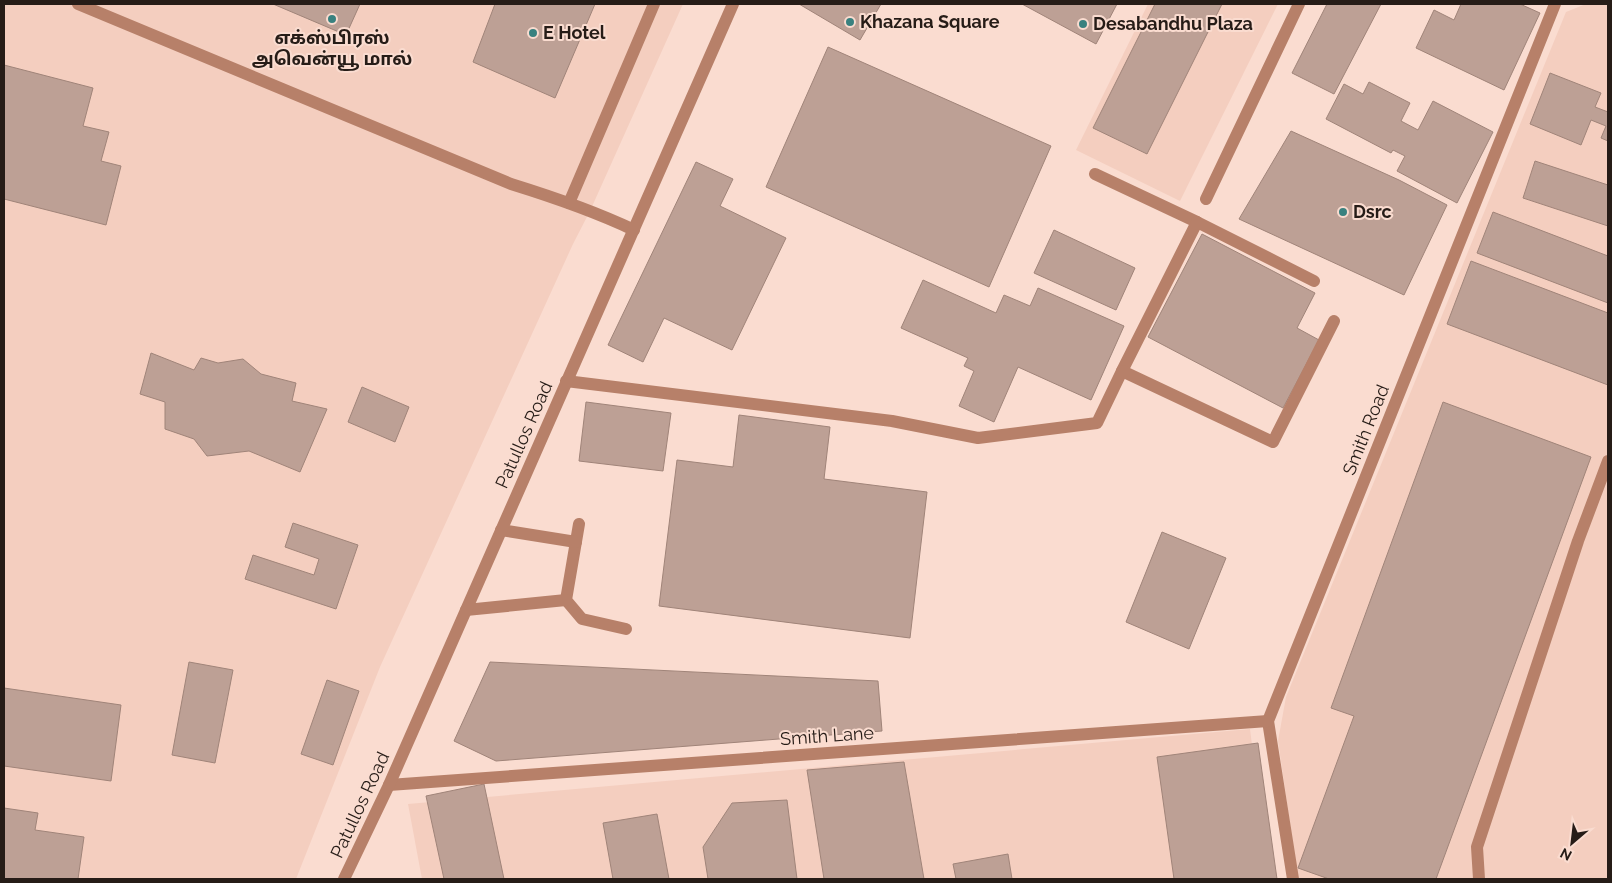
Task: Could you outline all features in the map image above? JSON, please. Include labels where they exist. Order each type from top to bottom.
[{"type":"street","points":[[78,4],[510,184],[569,203],[634,230]]},
{"type":"street","points":[[569,203],[654,4]]},
{"type":"street","name":"Patullos Road","points":[[344,879],[389,785],[732,4]]},
{"type":"street","points":[[1206,200],[1299,4]]},
{"type":"street","name":"Smith Road","points":[[1268,721],[1555,4]]},
{"type":"street","points":[[1095,174],[1197,222],[1314,281]]},
{"type":"street","points":[[566,381],[892,421],[978,438],[1097,423],[1197,222]]},
{"type":"street","points":[[1122,371],[1273,442],[1334,321]]},
{"type":"street","points":[[1479,879],[1476,847],[1578,541],[1608,462]]},
{"type":"street","points":[[566,600],[579,524]]},
{"type":"street","points":[[501,530],[576,542]]},
{"type":"street","points":[[466,610],[566,600]]},
{"type":"street","points":[[566,600],[582,618],[626,629]]},
{"type":"street","points":[[1268,721],[1293,879]]},
{"type":"street","name":"Smith Lane","points":[[389,785],[1268,721]]},
{"type":"shaded area","points":[[4,4],[683,4],[380,667],[296,879],[4,879]]},
{"type":"shaded area","points":[[1148,4],[1278,4],[1180,201],[1076,150]]},
{"type":"shaded area","points":[[1586,4],[1608,4],[1608,879],[1298,879],[1278,741],[1286,697],[1566,12]]},
{"type":"shaded area","points":[[1250,729],[1269,879],[422,879],[408,804]]},
{"type":"building","name":"எக்ஸ்பிரஸ் அவென்யூ மால்","points":[[273,4],[360,4],[346,35]]},
{"type":"building","name":"E Hotel","points":[[495,4],[595,4],[555,98],[473,62]]},
{"type":"building","name":"Khazana Square","points":[[799,4],[881,4],[860,40]]},
{"type":"building","name":"Desabandhu Plaza","points":[[1022,4],[1117,4],[1096,44]]},
{"type":"building","points":[[1155,4],[1222,4],[1147,154],[1093,128]]},
{"type":"building","points":[[1327,4],[1381,4],[1334,94],[1292,73]]},
{"type":"building","points":[[1461,4],[1520,4],[1540,13],[1504,90],[1416,48],[1434,10],[1454,20]]},
{"type":"building","points":[[828,47],[1051,146],[989,287],[766,187]]},
{"type":"building","points":[[4,65],[93,88],[83,126],[109,132],[101,161],[121,166],[106,225],[4,199]]},
{"type":"building","points":[[1550,73],[1601,93],[1595,107],[1608,112],[1608,141],[1601,138],[1606,126],[1591,120],[1581,145],[1530,124]]},
{"type":"building","points":[[1369,82],[1410,103],[1401,121],[1418,130],[1433,101],[1493,132],[1457,203],[1397,171],[1405,156],[1393,150],[1391,153],[1326,119],[1344,84],[1363,94]]},
{"type":"building","name":"Dsrc","points":[[1291,131],[1399,180],[1447,205],[1404,295],[1239,219]]},
{"type":"building","points":[[1535,161],[1608,185],[1608,226],[1523,198]]},
{"type":"building","points":[[696,162],[733,179],[720,206],[786,238],[732,350],[664,318],[643,362],[608,345]]},
{"type":"building","points":[[1493,212],[1608,256],[1608,303],[1477,253]]},
{"type":"building","points":[[1054,230],[1135,268],[1116,310],[1034,273]]},
{"type":"building","points":[[1202,234],[1315,293],[1297,328],[1319,340],[1283,408],[1148,337]]},
{"type":"building","points":[[1471,261],[1608,313],[1608,385],[1447,324]]},
{"type":"building","points":[[923,280],[996,313],[1004,295],[1030,306],[1038,288],[1124,326],[1091,400],[1018,367],[994,422],[959,406],[974,371],[964,366],[968,358],[901,328]]},
{"type":"building","points":[[151,353],[194,370],[201,358],[218,363],[243,359],[261,374],[296,383],[292,401],[327,409],[300,472],[249,451],[207,456],[194,439],[165,429],[165,402],[140,394]]},
{"type":"building","points":[[362,387],[409,407],[395,442],[348,422]]},
{"type":"building","points":[[586,402],[671,413],[663,471],[579,461]]},
{"type":"building","points":[[1443,402],[1591,457],[1436,879],[1329,879],[1298,868],[1354,716],[1331,708]]},
{"type":"building","points":[[739,415],[830,427],[824,479],[927,492],[910,638],[659,606],[677,460],[733,467]]},
{"type":"building","points":[[293,523],[358,545],[336,609],[245,579],[253,555],[314,575],[319,559],[285,547]]},
{"type":"building","points":[[1162,532],[1226,558],[1189,649],[1126,622]]},
{"type":"building","points":[[189,662],[233,670],[215,763],[172,755]]},
{"type":"building","points":[[490,662],[878,681],[882,731],[496,761],[454,741]]},
{"type":"building","points":[[327,680],[359,691],[333,765],[301,754]]},
{"type":"building","points":[[4,688],[121,705],[111,781],[4,766]]},
{"type":"building","points":[[1258,743],[1277,879],[1174,879],[1157,757]]},
{"type":"building","points":[[904,762],[924,879],[824,879],[807,770]]},
{"type":"building","points":[[484,784],[504,879],[444,879],[426,796]]},
{"type":"building","points":[[787,800],[797,879],[708,879],[703,847],[732,803]]},
{"type":"building","points":[[4,808],[38,813],[35,830],[84,837],[78,879],[4,879]]},
{"type":"building","points":[[657,814],[669,879],[613,879],[603,823]]},
{"type":"building","points":[[1008,854],[1012,879],[956,879],[953,864]]},
{"type":"place","name":"எக்ஸ்பிரஸ் அவென்யூ மால்","points":[[332,19]]},
{"type":"place","name":"Khazana Square","points":[[850,22]]},
{"type":"place","name":"Desabandhu Plaza","points":[[1083,24]]},
{"type":"place","name":"E Hotel","points":[[533,33]]},
{"type":"place","name":"Dsrc","points":[[1343,212]]}]
